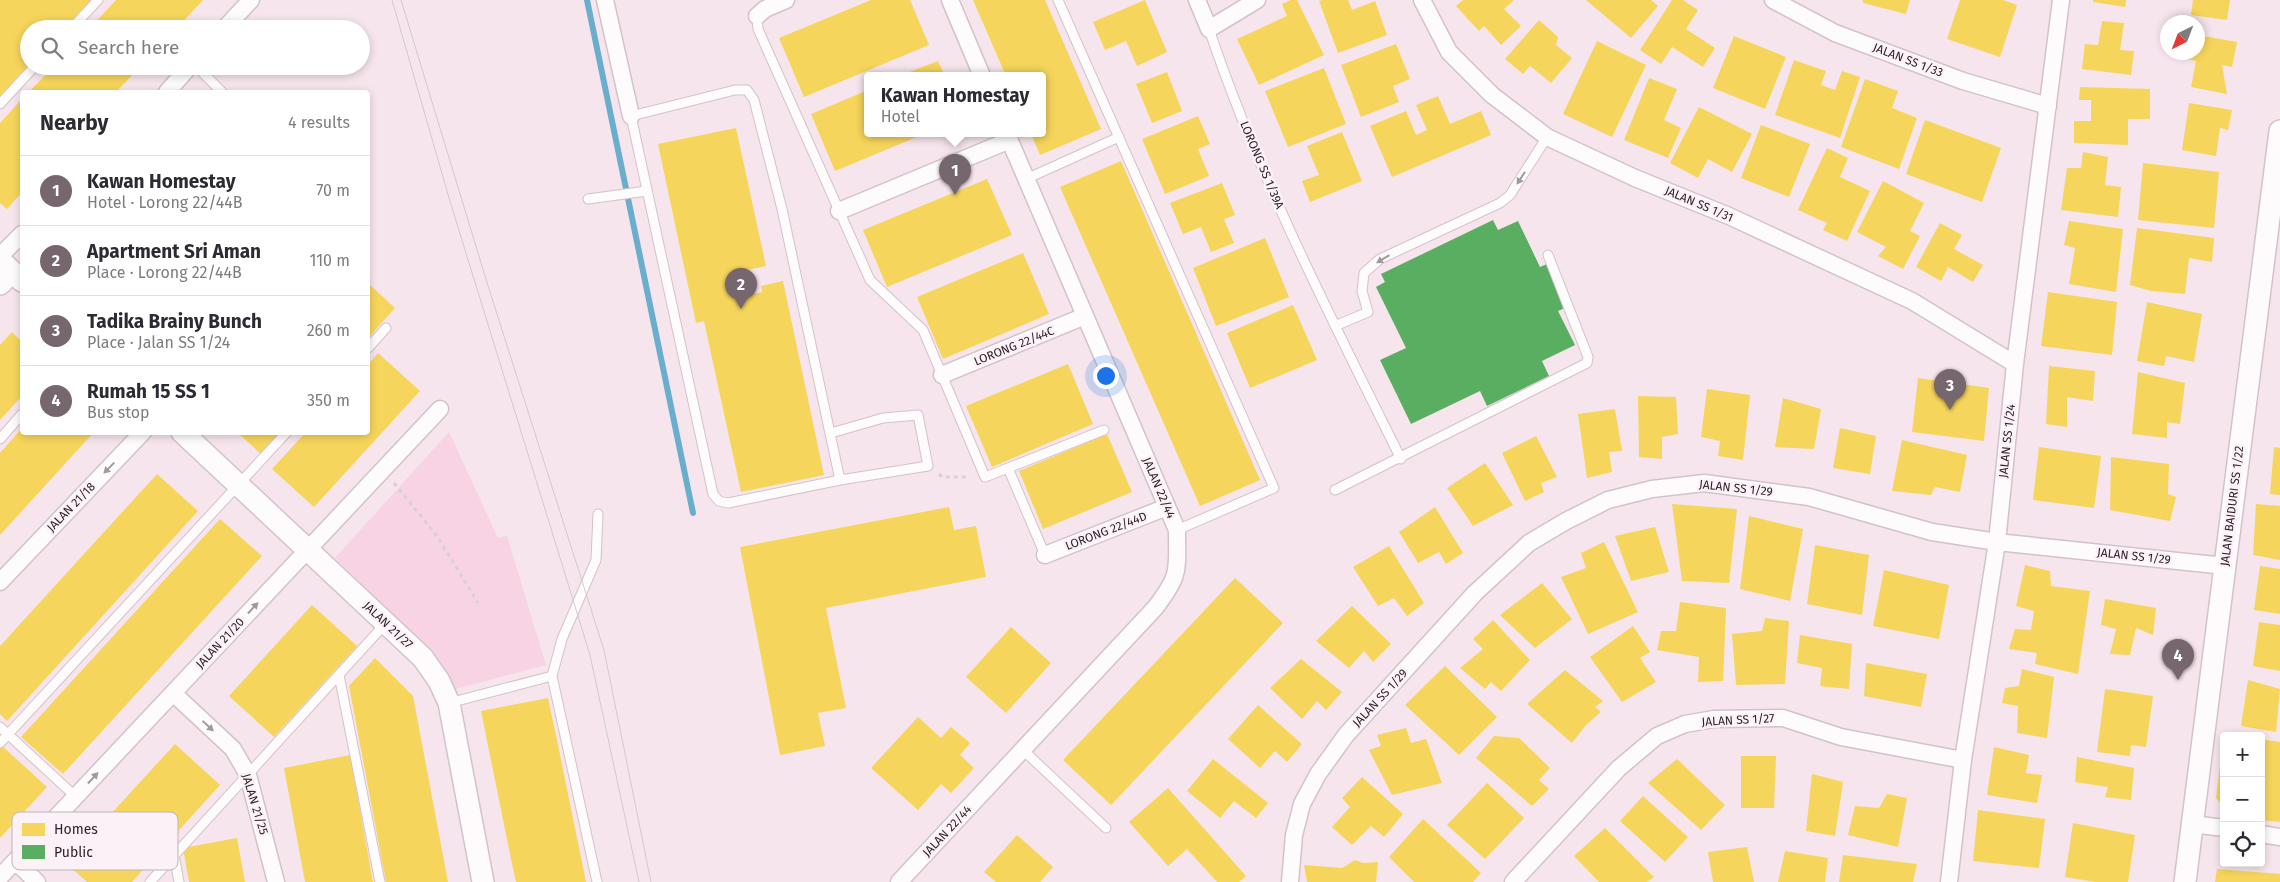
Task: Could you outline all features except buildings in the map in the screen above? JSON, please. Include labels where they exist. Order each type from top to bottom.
[{"type":"street","points":[[232,20],[251,0]]},
{"type":"street","points":[[605,0],[630,116]]},
{"type":"street","points":[[757,16],[765,9],[786,0]]},
{"type":"street","points":[[950,0],[980,72]]},
{"type":"street","name":"LORONG SS 1/39A","points":[[1197,0],[1209,29]]},
{"type":"street","points":[[1209,29],[1257,0]]},
{"type":"street","name":"JALAN SS 1/31","points":[[1422,0],[1450,52],[1492,94],[1547,137],[1635,178],[1729,216],[1912,301],[2015,364]]},
{"type":"street","name":"JALAN SS 1/33","points":[[1773,0],[1835,33],[1964,82],[2048,106]]},
{"type":"street","name":"JALAN SS 1/24","points":[[1949,882],[1963,760],[1997,542],[2015,364],[2061,0]]},
{"type":"street","points":[[169,90],[182,75]]},
{"type":"street","name":"JALAN BAIDURI SS 1/22","points":[[2185,882],[2280,131]]},
{"type":"street","points":[[839,211],[1008,137]]},
{"type":"street","name":"JALAN 22/44","points":[[899,882],[1155,608],[1172,587],[1178,568],[1177,530],[1008,137]]},
{"type":"street","points":[[10,269],[20,240]]},
{"type":"street","name":"LORONG 22/44C","points":[[942,375],[1086,316]]},
{"type":"street","name":"JALAN 21/20","points":[[62,812],[440,409]]},
{"type":"street","name":"JALAN 21/18","points":[[0,582],[140,435]]},
{"type":"street","name":"JALAN 21/27","points":[[185,435],[423,658],[439,681],[449,704],[483,882]]},
{"type":"street","name":"JALAN SS 1/29","points":[[1290,882],[1294,835],[1302,804],[1318,774],[1346,735],[1475,593],[1529,543],[1566,521],[1608,500],[1652,489],[1704,483],[1809,497],[1932,532],[1997,542],[2225,566]]},
{"type":"street","name":"LORONG 22/44D","points":[[1044,555],[1167,506]]},
{"type":"street","name":"JALAN 21/25","points":[[173,693],[232,749],[248,775],[276,882]]},
{"type":"street","name":"JALAN SS 1/27","points":[[1513,882],[1620,768],[1657,736],[1685,724],[1714,718],[1783,718],[1841,737],[1963,760]]},
{"type":"street","points":[[2192,824],[2220,828]]},
{"type":"street","points":[[2265,835],[2280,837]]},
{"type":"street","name":"JALAN 21/20","points":[[0,877],[12,864]]},
{"type":"street","points":[[24,870],[37,882]]},
{"type":"lane","points":[[79,20],[98,0]]},
{"type":"lane","points":[[1058,0],[1274,488],[1177,530]]},
{"type":"lane","points":[[757,16],[758,29],[870,280],[923,330],[985,477],[1104,430]]},
{"type":"lane","name":"LORONG SS 1/39A","points":[[1209,29],[1252,142],[1335,326],[1401,459]]},
{"type":"lane","points":[[0,104],[27,75]]},
{"type":"lane","points":[[205,75],[220,90]]},
{"type":"lane","points":[[831,433],[883,418],[918,415],[928,466],[840,480],[728,503],[719,501],[713,494],[630,116],[735,90],[747,90],[754,100],[782,209],[840,480]]},
{"type":"lane","points":[[1026,179],[1118,137]]},
{"type":"lane","points":[[1335,326],[1368,312],[1362,291],[1364,274],[1380,259],[1500,203],[1510,195],[1547,137]]},
{"type":"lane","points":[[588,199],[647,191]]},
{"type":"lane","points":[[1335,490],[1401,459],[1587,363],[1588,357],[1548,255]]},
{"type":"lane","points":[[370,346],[386,328]]},
{"type":"lane","points":[[0,439],[20,416]]},
{"type":"lane","points":[[0,743],[284,435]]},
{"type":"lane","points":[[1008,468],[1044,555]]},
{"type":"lane","points":[[598,514],[596,560],[562,639],[552,676],[598,882]]},
{"type":"lane","points":[[178,851],[386,623]]},
{"type":"lane","points":[[339,675],[380,882]]},
{"type":"lane","points":[[449,704],[552,676]]},
{"type":"lane","points":[[0,728],[76,797]]},
{"type":"lane","points":[[1023,750],[1106,828]]},
{"type":"lane","points":[[150,882],[161,870]]},
{"type":"path","points":[[383,470],[437,536],[478,603]]},
{"type":"path","points":[[942,477],[985,477]]},
{"type":"shaded area","points":[[449,432],[498,538],[507,536],[546,665],[451,690],[443,668],[428,648],[335,558]]},
{"type":"waterway","points":[[587,0],[693,513]]},
{"type":"tram line","points":[[392,0],[449,198],[590,655],[639,882]]},
{"type":"tram line","points":[[401,0],[489,289],[604,650],[651,882]]},
{"type":"place","name":"Kawan Homestay","points":[[955,195]]},
{"type":"place","name":"Apartment Sri Aman","points":[[741,309]]},
{"type":"place","name":"Tadika Brainy Bunch","points":[[1950,410]]},
{"type":"place","name":"Rumah 15 SS 1","points":[[2178,680]]}]
